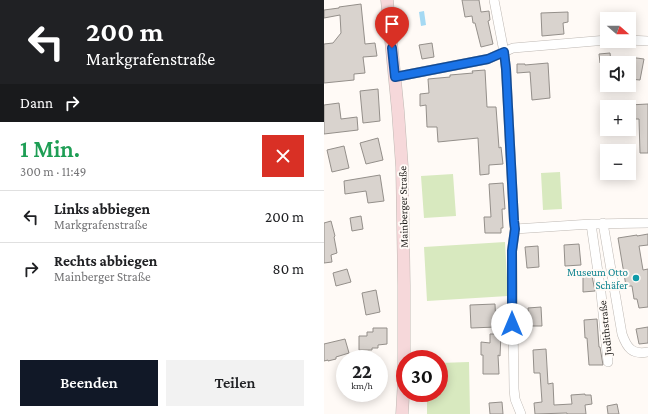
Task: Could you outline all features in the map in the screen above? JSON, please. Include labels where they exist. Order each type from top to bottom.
[{"type":"main road","name":"Mainberger Straße","points":[[387,0],[400,142],[403,217],[404,380],[402,414]]},
{"type":"street","points":[[494,0],[506,69],[515,229],[512,251],[514,389],[515,399],[521,414]]},
{"type":"street","points":[[636,40],[648,41]]},
{"type":"street","points":[[395,77],[488,59],[513,48],[600,41]]},
{"type":"street","points":[[515,229],[603,223],[648,223]]},
{"type":"street","name":"Judithstraße","points":[[603,223],[625,344],[630,349],[639,353],[648,352]]},
{"type":"street","name":"Judithstraße","points":[[591,224],[601,293],[608,362]]},
{"type":"green space","points":[[560,172],[562,209],[543,210],[541,173]]},
{"type":"green space","points":[[453,174],[456,216],[424,218],[421,176]]},
{"type":"green space","points":[[505,242],[508,296],[427,301],[424,247]]},
{"type":"green space","points":[[469,362],[470,414],[427,414],[427,402],[448,402],[448,363]]},
{"type":"water","points":[[424,11],[426,25],[421,26],[419,12]]},
{"type":"building","points":[[462,0],[479,0],[481,12],[489,11],[490,20],[488,21],[493,44],[481,47],[472,16],[465,17]]},
{"type":"building","points":[[361,4],[365,44],[375,43],[377,56],[363,57],[365,73],[354,74],[354,80],[324,83],[324,44],[333,43],[341,33],[340,15],[324,18],[324,10]]},
{"type":"building","points":[[568,12],[568,22],[563,23],[564,34],[542,36],[541,13]]},
{"type":"building","points":[[432,43],[434,57],[422,59],[419,45]]},
{"type":"building","points":[[610,53],[610,56],[600,56],[600,63],[599,54]]},
{"type":"building","points":[[636,58],[644,59],[640,80],[636,80]]},
{"type":"building","points":[[548,63],[550,98],[532,100],[530,72],[517,73],[517,64],[525,65]]},
{"type":"building","points":[[485,70],[487,107],[496,107],[499,148],[501,147],[503,164],[489,165],[489,174],[480,175],[478,138],[438,142],[437,127],[427,127],[426,105],[420,106],[420,94],[429,93],[428,79],[450,77],[450,75],[473,73],[472,71]]},
{"type":"building","points":[[378,89],[380,121],[363,123],[360,91]]},
{"type":"building","points":[[339,103],[341,119],[357,117],[358,130],[324,134],[324,105]]},
{"type":"building","points":[[648,104],[648,153],[640,153],[639,119],[636,119],[636,105]]},
{"type":"building","points":[[378,138],[383,160],[366,164],[360,143]]},
{"type":"building","points":[[344,146],[349,168],[332,172],[327,150]]},
{"type":"building","points":[[380,175],[384,201],[368,203],[366,191],[345,194],[344,181]]},
{"type":"building","points":[[503,183],[505,209],[502,209],[503,228],[501,228],[501,233],[485,233],[484,217],[491,217],[489,184]]},
{"type":"building","points":[[361,216],[363,229],[352,231],[350,218]]},
{"type":"building","points":[[331,221],[337,253],[331,255],[332,262],[324,263],[324,223]]},
{"type":"building","name":"Museum Otto Schäfer","points":[[648,234],[648,245],[639,246],[643,270],[648,269],[648,307],[639,308],[637,299],[634,299],[632,286],[626,286],[618,238]]},
{"type":"building","points":[[579,244],[581,265],[565,266],[564,245]]},
{"type":"building","points":[[538,246],[539,267],[527,268],[525,247]]},
{"type":"building","points":[[347,269],[351,282],[336,286],[333,273]]},
{"type":"building","points":[[592,276],[595,291],[583,292],[583,277]]},
{"type":"building","points":[[376,290],[380,312],[366,315],[362,293]]},
{"type":"building","points":[[495,304],[496,327],[471,328],[470,305]]},
{"type":"building","points":[[541,307],[542,326],[529,326],[528,308]]},
{"type":"building","points":[[597,319],[599,347],[603,365],[589,365],[584,320]]},
{"type":"building","points":[[648,327],[648,343],[639,344],[636,329]]},
{"type":"building","points":[[373,328],[387,328],[387,344],[378,345],[378,348],[372,348],[372,350],[359,350],[359,336],[367,336],[367,332],[373,332]]},
{"type":"building","points":[[490,334],[501,334],[500,356],[498,355],[499,374],[483,374],[481,342],[490,343]]},
{"type":"building","points":[[345,339],[348,350],[336,350],[336,359],[324,361],[324,344]]},
{"type":"building","points":[[546,349],[548,384],[553,383],[554,405],[572,404],[571,395],[591,395],[592,404],[585,405],[586,414],[535,414],[534,403],[542,402],[540,373],[534,373],[533,350]]},
{"type":"building","points":[[502,402],[503,414],[490,414],[489,403]]},
{"type":"building","points":[[617,404],[619,414],[608,414],[607,406]]},
{"type":"place","name":"Museum Otto Schäfer","points":[[636,278]]},
{"type":"route","points":[[392,48],[395,77],[488,59],[504,52],[515,229],[512,251],[512,324]]}]
